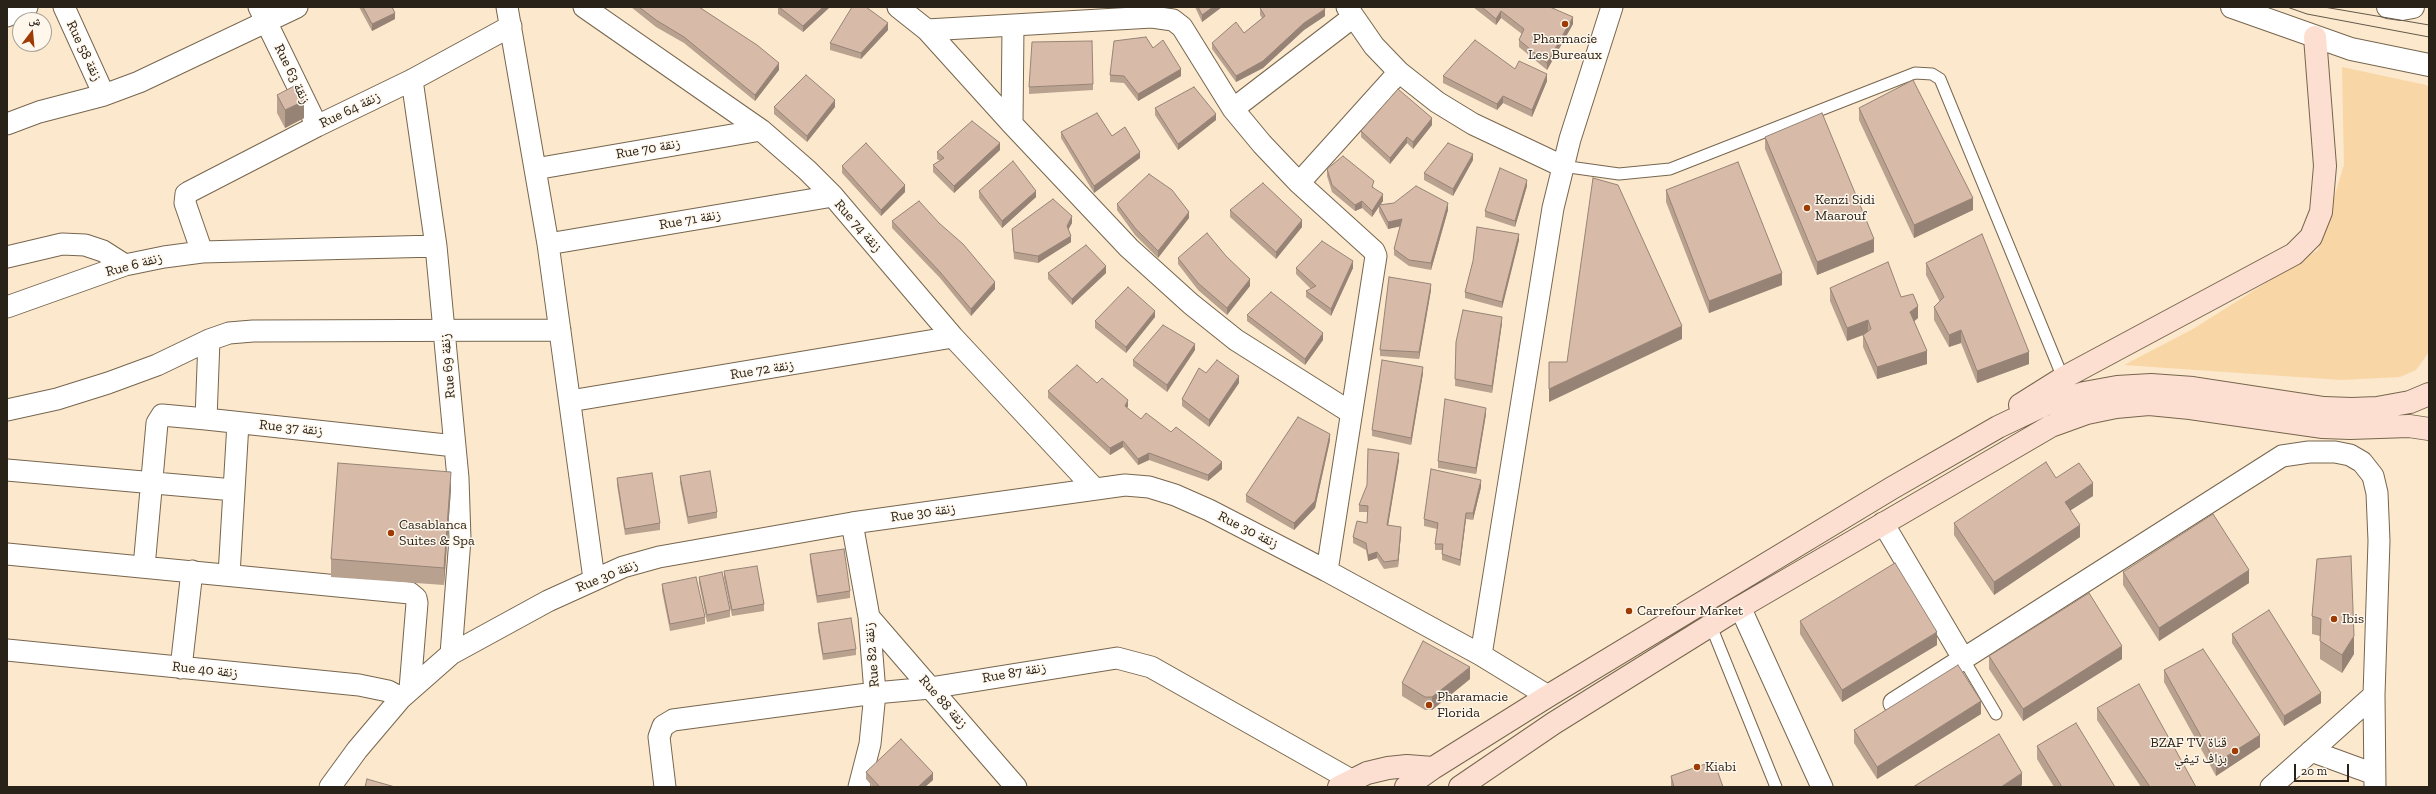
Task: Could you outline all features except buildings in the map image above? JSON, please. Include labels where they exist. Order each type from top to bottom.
[{"type":"main road","points":[[1998,427],[2026,400],[2063,378],[2294,254],[2311,237],[2321,212],[2325,166],[2315,37]]},
{"type":"main road","points":[[1406,787],[1433,768],[1548,696],[1998,427],[2044,405],[2084,393],[2117,387],[2151,385],[2193,388],[2280,402],[2352,409],[2377,408],[2410,402],[2429,394]]},
{"type":"main road","points":[[1460,787],[1554,723],[1740,607],[2051,426],[2087,413],[2116,407],[2149,404],[2190,408],[2322,427],[2350,428],[2409,426],[2429,429]]},
{"type":"main road","points":[[1345,783],[1388,768],[1407,766],[1433,768]]},
{"type":"street","points":[[7,16],[27,7]]},
{"type":"street","name":"Rue 58 زنقة","points":[[64,7],[104,95]]},
{"type":"street","points":[[7,124],[39,112],[104,95],[139,82],[262,15],[298,7]]},
{"type":"street","name":"Rue 74 زنقة","points":[[584,7],[782,147],[833,196],[954,337],[1094,488]]},
{"type":"street","points":[[898,7],[927,30],[1012,124],[1129,248],[1191,304],[1236,340],[1350,412]]},
{"type":"street","points":[[1481,655],[1553,208],[1562,166],[1612,7]]},
{"type":"street","points":[[2232,7],[2358,51],[2429,65]]},
{"type":"street","points":[[2388,7],[2402,9],[2413,7]]},
{"type":"street","points":[[1233,109],[1350,12],[1374,46],[1399,72],[1437,102],[1473,124],[1562,166]]},
{"type":"street","name":"Rue 63 زنقة","points":[[262,15],[317,126]]},
{"type":"street","points":[[509,17],[548,244],[594,579]]},
{"type":"street","name":"Rue 64 زنقة","points":[[202,252],[185,203],[186,194],[317,126],[412,80],[509,17]]},
{"type":"street","points":[[927,30],[1152,17],[1173,20],[1182,27],[1233,109],[1262,144],[1299,183],[1372,247],[1376,256],[1350,412],[1327,571]]},
{"type":"street","points":[[1012,124],[1013,26]]},
{"type":"street","points":[[1299,183],[1399,72]]},
{"type":"street","name":"Rue 69 زنقة","points":[[412,80],[436,246],[455,446],[460,539],[452,654]]},
{"type":"street","name":"Rue 70 زنقة","points":[[535,169],[760,130]]},
{"type":"street","name":"Rue 71 زنقة","points":[[548,244],[833,196]]},
{"type":"street","points":[[7,257],[62,244],[85,245],[103,251],[125,265]]},
{"type":"street","name":"Rue 6 زنقة","points":[[7,307],[125,265],[202,252],[436,246]]},
{"type":"street","points":[[7,410],[57,399],[108,383],[157,365],[209,340],[229,333],[253,331],[560,330]]},
{"type":"street","name":"Rue 72 زنقة","points":[[570,401],[954,337]]},
{"type":"street","points":[[206,419],[209,340]]},
{"type":"street","name":"Rue 37 زنقة","points":[[151,483],[157,423],[162,415],[455,446]]},
{"type":"street","points":[[229,575],[238,423]]},
{"type":"street","points":[[1894,703],[1964,660],[2282,456],[2309,452],[2335,452],[2350,455],[2362,462],[2373,476],[2378,493],[2379,541],[2374,695],[2375,781],[2311,751]]},
{"type":"street","points":[[7,470],[234,490]]},
{"type":"street","points":[[144,566],[151,483]]},
{"type":"street","name":"Rue 30 زنقة","points":[[330,787],[357,750],[406,694],[452,654],[502,625],[594,579],[659,557],[852,523],[1094,488],[1125,485],[1149,487],[1175,495],[1327,571],[1481,655],[1548,696]]},
{"type":"street","name":"Rue 82 زنقة","points":[[852,523],[868,618],[875,693],[870,744],[859,787]]},
{"type":"street","points":[[1883,523],[1964,660]]},
{"type":"street","points":[[7,554],[144,566],[414,595],[417,603],[406,694]]},
{"type":"street","points":[[181,668],[192,571]]},
{"type":"street","points":[[1740,607],[1822,787]]},
{"type":"street","name":"Rue 88 زنقة","points":[[868,618],[1016,787]]},
{"type":"street","name":"Rue 40 زنقة","points":[[7,650],[359,685],[406,694]]},
{"type":"street","name":"Rue 87 زنقة","points":[[666,787],[659,737],[663,726],[673,720],[875,693],[930,688],[1099,659],[1117,658],[1134,661],[1151,667],[1345,783]]},
{"type":"street","points":[[2271,787],[2374,695]]},
{"type":"lane","points":[[1562,166],[1619,174],[1670,169],[1915,73],[1932,74],[1940,80],[2063,378]]},
{"type":"lane","points":[[1711,626],[1776,787]]},
{"type":"lane","points":[[1964,660],[1996,714]]},
{"type":"shaded area","points":[[2342,67],[2426,85],[2429,87],[2429,352],[2416,370],[2400,377],[2341,380],[2124,365],[2193,329],[2318,250],[2344,165]]},
{"type":"tram line","points":[[2287,7],[2307,14],[2429,37]]},
{"type":"tram line","points":[[2324,7],[2429,25]]},
{"type":"place","name":"Pharmacie Les Bureaux","points":[[1565,24]]},
{"type":"place","name":"Kenzi Sidi Maarouf","points":[[1807,208]]},
{"type":"place","name":"Casablanca Suites & Spa","points":[[391,533]]},
{"type":"place","name":"Carrefour Market","points":[[1629,611]]},
{"type":"place","name":"Ibis","points":[[2334,619]]},
{"type":"place","name":"Pharamacie Florida","points":[[1429,705]]},
{"type":"place","name":"BZAF TV قناة بزاف تيفي","points":[[2235,751]]},
{"type":"place","name":"Kiabi","points":[[1697,767]]}]
